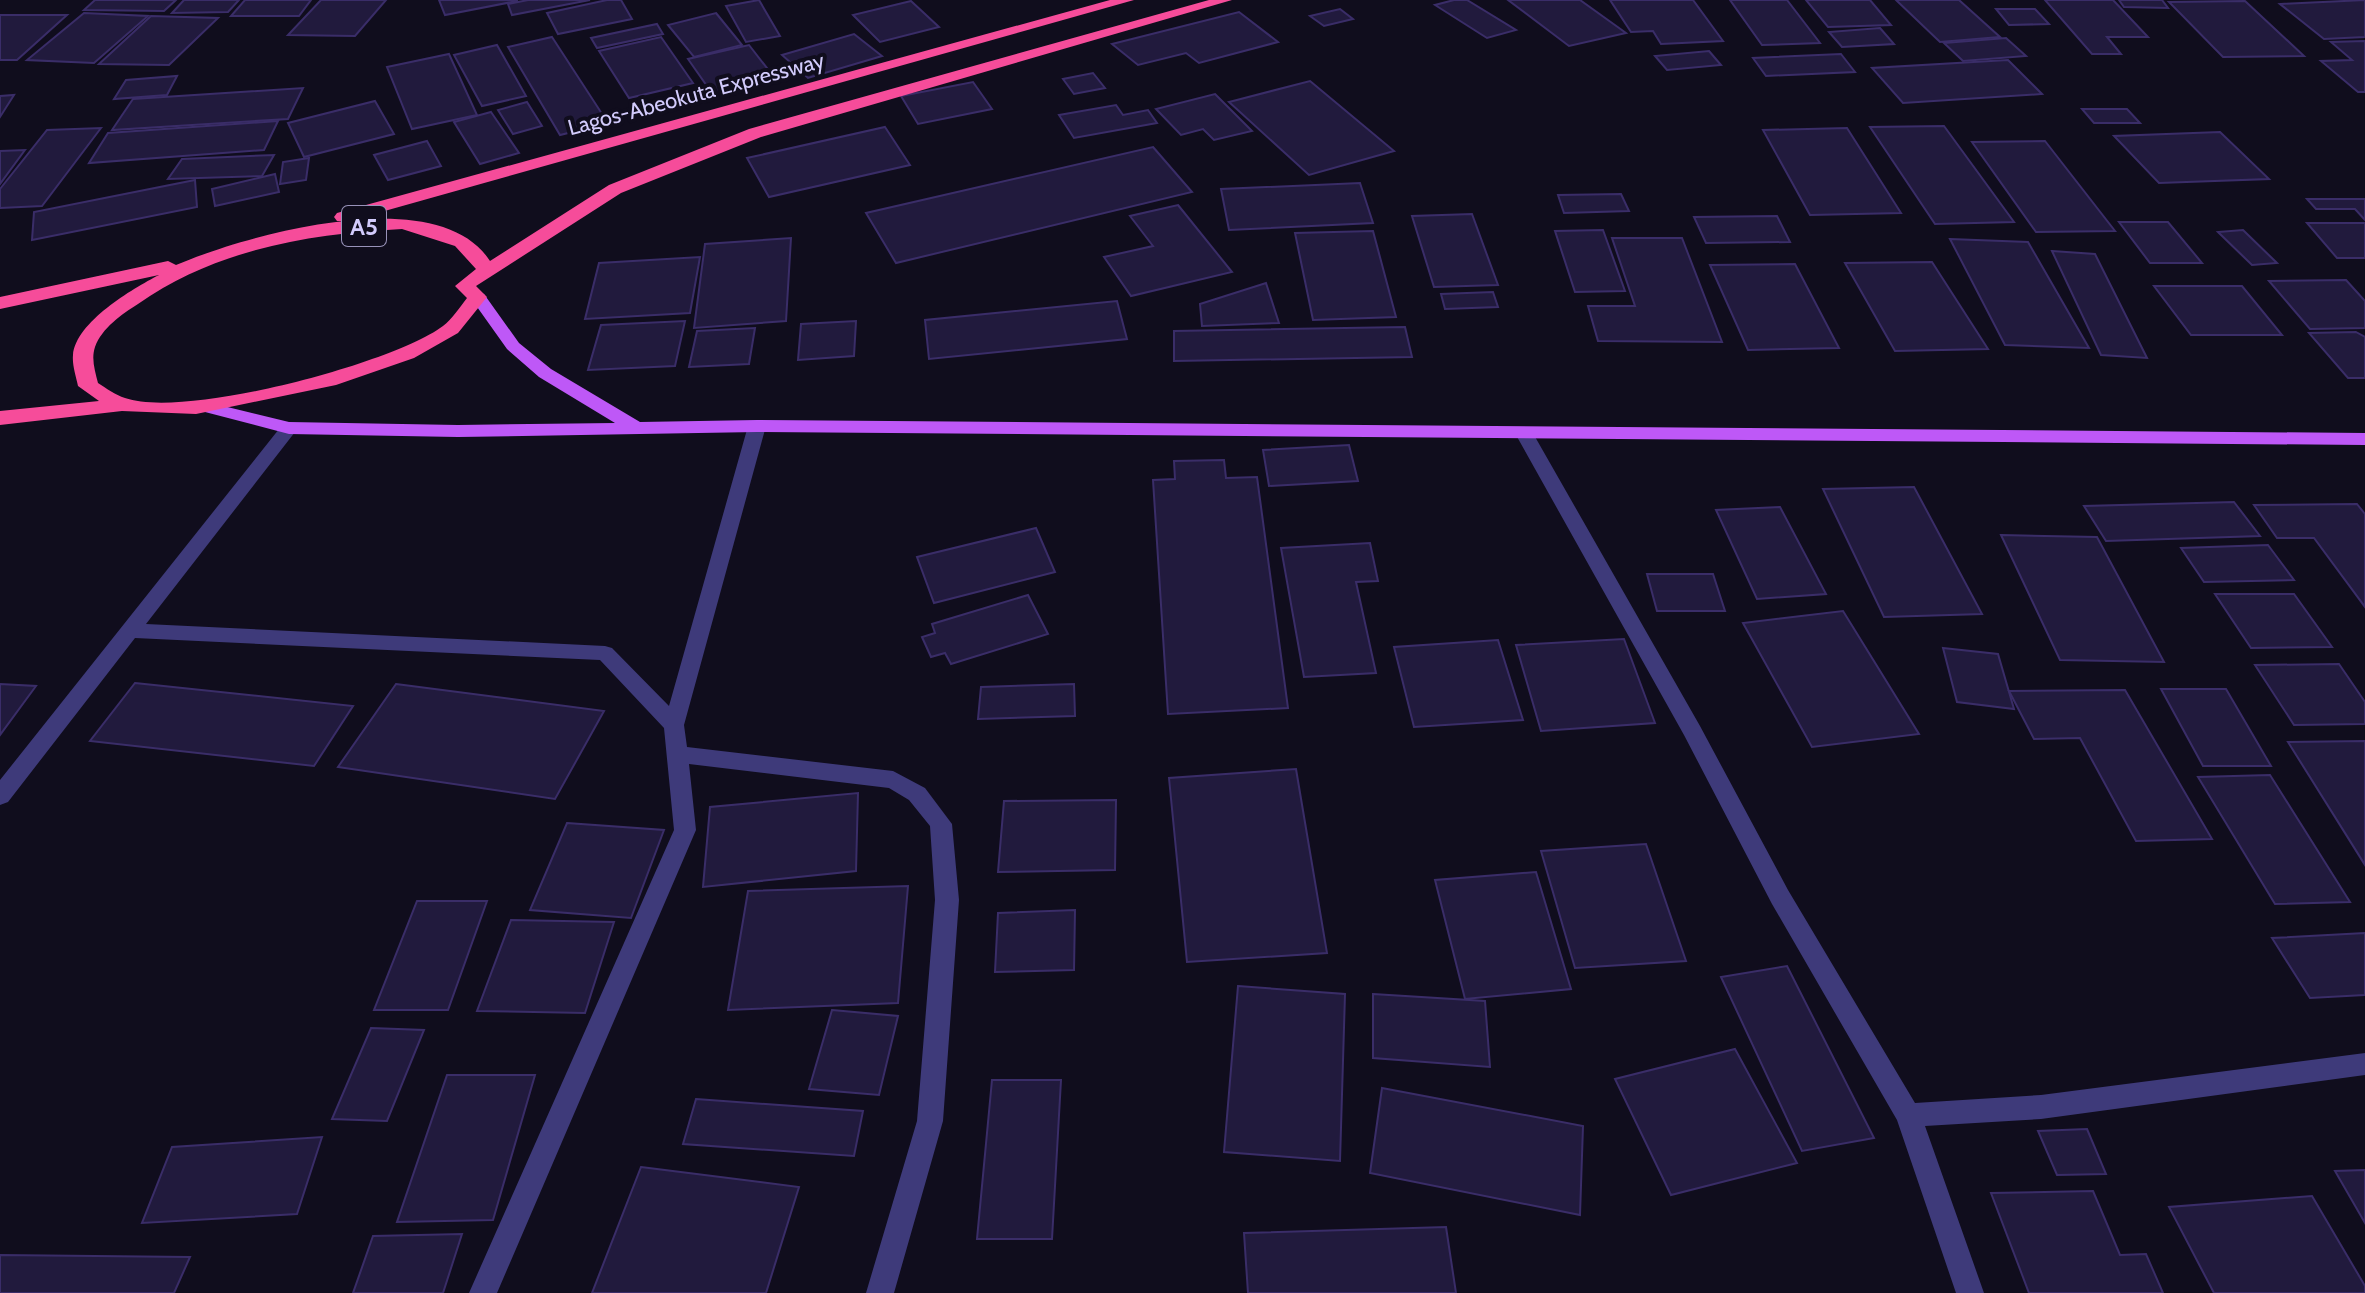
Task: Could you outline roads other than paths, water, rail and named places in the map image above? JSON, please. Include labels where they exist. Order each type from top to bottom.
[{"type":"highway","name":"Lagos-Abeokuta Expressway","points":[[278,236],[1127,0]]},
{"type":"highway","name":"Lagos-Abeokuta Expressway","points":[[471,291],[615,189],[755,133],[1225,0]]},
{"type":"highway","name":"A5","points":[[0,303],[194,262],[278,236],[343,226],[402,224],[448,234],[477,252],[486,270],[451,329],[407,354],[329,381],[211,408],[122,405],[0,418]]},
{"type":"highway","name":"A5","points":[[122,405],[88,386],[83,353],[99,324],[139,292],[194,262]]},
{"type":"main road","points":[[471,291],[513,346],[545,373],[638,429]]},
{"type":"main road","points":[[211,408],[289,428],[638,429],[757,426],[1525,435],[2365,439]]},
{"type":"street","points":[[483,1293],[685,830],[674,725],[757,426]]},
{"type":"street","points":[[0,796],[289,428]]},
{"type":"street","points":[[1525,435],[1693,732],[1780,897],[1908,1115],[1970,1293]]},
{"type":"street","points":[[132,631],[605,653],[674,725]]},
{"type":"street","points":[[675,754],[893,780],[917,794],[941,824],[947,900],[930,1121],[880,1293]]},
{"type":"street","points":[[1908,1115],[2041,1107],[2365,1064]]}]
